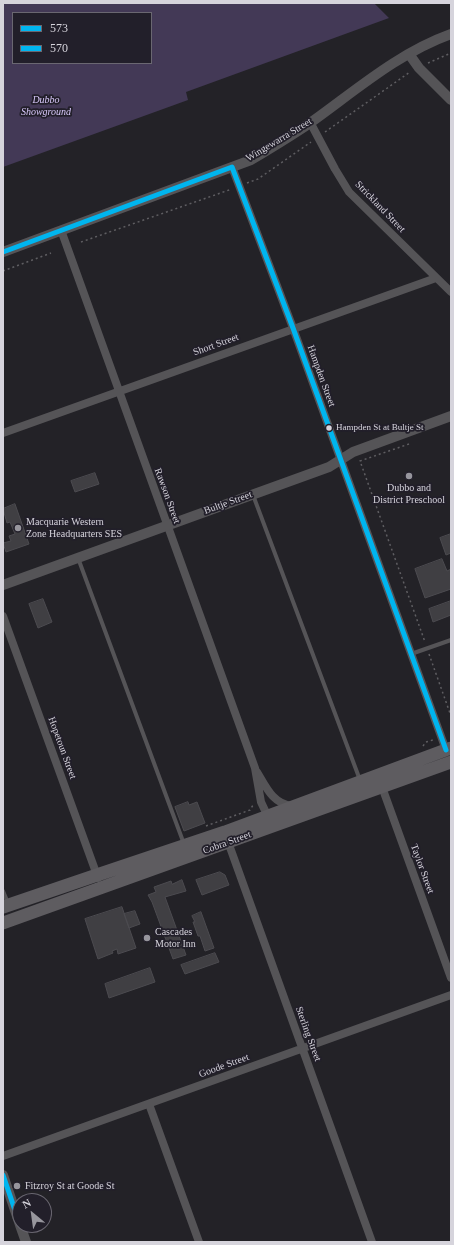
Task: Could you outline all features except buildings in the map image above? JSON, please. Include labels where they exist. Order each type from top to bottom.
[{"type":"highway","name":"Cobra Street","points":[[3,923],[101,888],[227,837],[303,809],[362,783],[450,757]]},
{"type":"highway","name":"Cobra Street","points":[[6,907],[185,846],[227,837],[266,816],[303,809],[382,787],[433,768],[450,757]]},
{"type":"street","name":"Wingewarra Street","points":[[3,252],[250,160],[310,122],[358,87],[409,54],[427,44],[451,34]]},
{"type":"street","points":[[409,54],[419,68],[451,100]]},
{"type":"street","name":"Strickland Street","points":[[310,122],[349,192],[451,292]]},
{"type":"street","name":"Hampden Street","points":[[232,167],[293,328],[340,460],[450,757]]},
{"type":"street","name":"Rawson Street","points":[[61,230],[255,768],[261,802],[266,816]]},
{"type":"street","name":"Short Street","points":[[3,433],[436,278]]},
{"type":"street","name":"Bultje Street","points":[[3,585],[329,467],[354,451],[451,416]]},
{"type":"street","name":"Hopetoun Street","points":[[3,616],[101,888]]},
{"type":"street","name":"Rawson Street","points":[[255,768],[278,802],[303,809]]},
{"type":"street","points":[[362,783],[375,782],[382,787]]},
{"type":"street","name":"Taylor Street","points":[[382,787],[451,978]]},
{"type":"street","name":"Sterling Street","points":[[227,837],[372,1242]]},
{"type":"street","name":"Goode Street","points":[[3,1156],[451,995]]},
{"type":"street","points":[[149,1104],[199,1242]]},
{"type":"street","points":[[3,1175],[12,1201]]},
{"type":"lane","points":[[252,494],[362,783]]},
{"type":"lane","points":[[78,557],[185,846]]},
{"type":"lane","points":[[411,654],[451,640]]},
{"type":"lane","points":[[3,891],[6,907]]},
{"type":"path","points":[[419,68],[451,53]]},
{"type":"path","points":[[3,271],[51,253]]},
{"type":"path","points":[[409,444],[360,462],[425,642]]},
{"type":"path","points":[[428,650],[451,716]]},
{"type":"green space","name":"Dubbo Showground","points":[[3,3],[374,3],[389,18],[186,92],[188,100],[3,167]]},
{"type":"transit line","name":"573","points":[[3,252],[232,167],[293,328],[446,750]]},
{"type":"transit line","name":"570","points":[[3,1175],[12,1201]]},
{"type":"place","name":"Hampden St at Bultje St","points":[[329,428]]},
{"type":"place","name":"Dubbo and District Preschool","points":[[409,476]]},
{"type":"place","name":"Macquarie Western Zone Headquarters SES","points":[[18,528]]},
{"type":"place","name":"Cascades Motor Inn","points":[[147,938]]},
{"type":"place","name":"Fitzroy St at Goode St","points":[[17,1186]]}]
